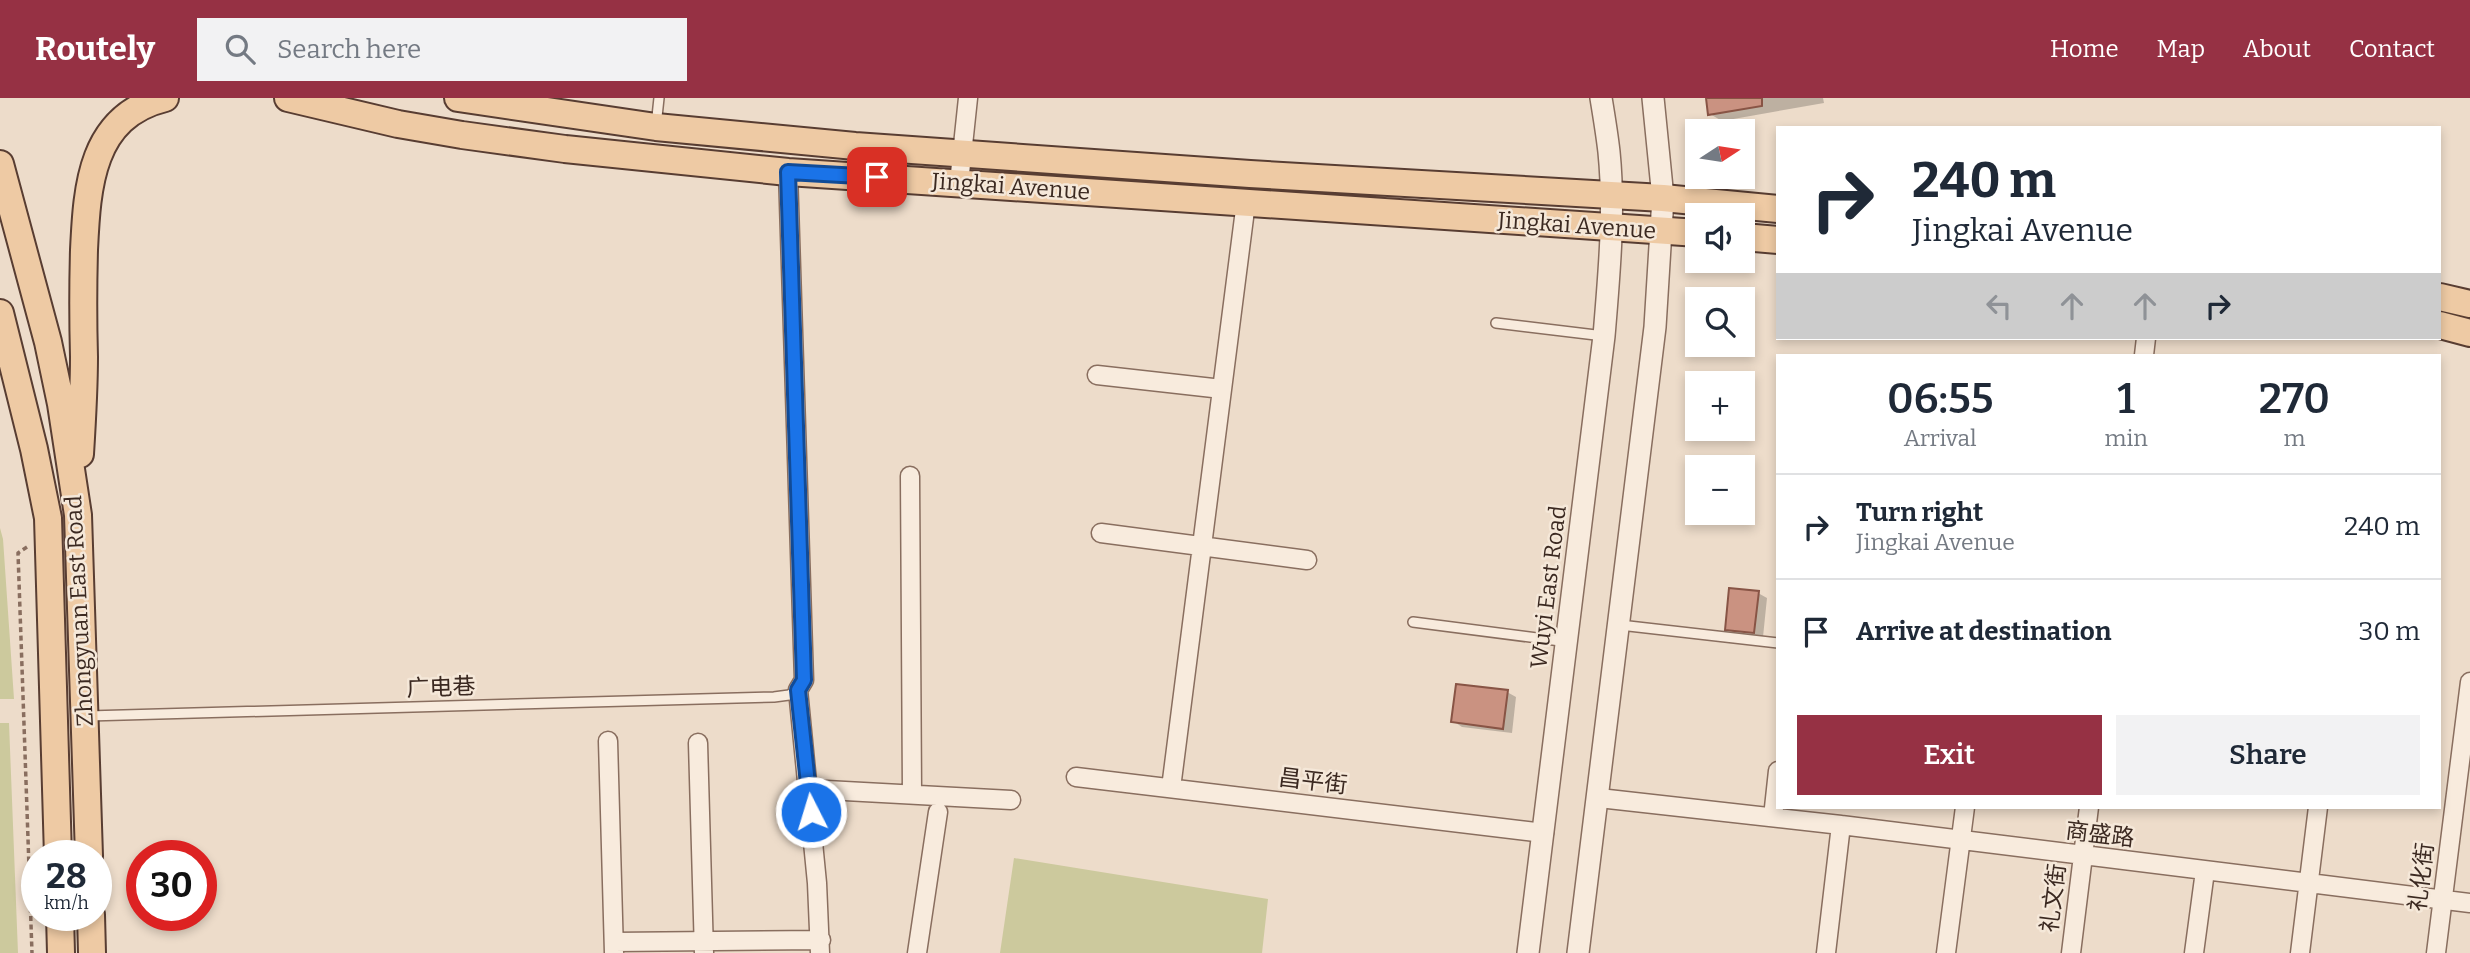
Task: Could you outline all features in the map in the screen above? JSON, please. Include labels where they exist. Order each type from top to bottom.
[{"type":"main road","points":[[78,515],[84,361],[82,298],[87,195],[101,149],[113,129],[129,113],[149,102],[165,98]]},
{"type":"main road","points":[[269,98],[314,104]]},
{"type":"main road","name":"Jingkai Avenue","points":[[288,98],[398,124],[462,135],[565,149],[788,172],[1685,232]]},
{"type":"main road","name":"Jingkai Avenue","points":[[458,98],[656,127],[855,146],[1236,173],[1664,198],[1776,209]]},
{"type":"main road","name":"Zhongyuan East Road","points":[[0,164],[48,342],[61,404],[78,515],[88,840]]},
{"type":"main road","points":[[1755,238],[1776,240]]},
{"type":"main road","points":[[2441,297],[2470,304]]},
{"type":"main road","name":"Zhongyuan East Road","points":[[1,318],[34,449],[48,531],[58,840]]},
{"type":"main road","points":[[2441,325],[2470,333]]},
{"type":"main road","points":[[60,931],[61,953]]},
{"type":"main road","points":[[91,931],[92,953]]},
{"type":"street","points":[[959,183],[968,98]]},
{"type":"street","name":"Wuyi East Road","points":[[1528,953],[1604,336],[1610,195],[1609,153],[1601,98]]},
{"type":"street","points":[[1578,953],[1655,327],[1664,198],[1653,98]]},
{"type":"street","points":[[608,741],[614,947],[821,946],[798,690],[804,680],[788,172]]},
{"type":"street","points":[[1171,788],[1246,202]]},
{"type":"street","points":[[1097,375],[1222,389]]},
{"type":"street","points":[[909,475],[912,793]]},
{"type":"street","points":[[1101,533],[1307,560]]},
{"type":"street","name":"礼化街","points":[[2436,953],[2470,682]]},
{"type":"street","points":[[698,743],[704,947]]},
{"type":"street","name":"昌平街","points":[[1076,777],[1544,833]]},
{"type":"street","points":[[808,789],[1011,800]]},
{"type":"street","points":[[1773,817],[1776,789]]},
{"type":"street","name":"商盛路","points":[[1599,798],[1841,825],[2470,903]]},
{"type":"street","points":[[1947,953],[1965,809]]},
{"type":"street","name":"礼文街","points":[[2071,953],[2089,809]]},
{"type":"street","points":[[2300,953],[2318,809]]},
{"type":"street","points":[[917,953],[938,812]]},
{"type":"street","points":[[1826,953],[1841,825]]},
{"type":"street","points":[[2194,953],[2205,871]]},
{"type":"lane","points":[[656,127],[659,98]]},
{"type":"lane","points":[[1496,323],[1604,336]]},
{"type":"lane","points":[[1413,622],[1568,642]]},
{"type":"lane","points":[[1620,625],[1776,643]]},
{"type":"lane","name":"广电巷","points":[[84,716],[760,697],[789,695],[798,690]]},
{"type":"path","points":[[32,953],[18,553],[48,531]]},
{"type":"shaded area","points":[[0,528],[3,539],[14,699],[0,699]]},
{"type":"shaded area","points":[[0,723],[9,723],[18,953],[0,953]]},
{"type":"shaded area","points":[[1014,858],[1268,899],[1262,953],[1000,953]]},
{"type":"building","points":[[1706,98],[1762,98],[1762,106],[1708,115]]},
{"type":"building","points":[[1729,588],[1759,591],[1754,633],[1725,630]]},
{"type":"building","points":[[1456,684],[1508,690],[1503,729],[1451,722]]},
{"type":"route","points":[[811,812],[798,690],[804,680],[788,172],[877,177]]}]
